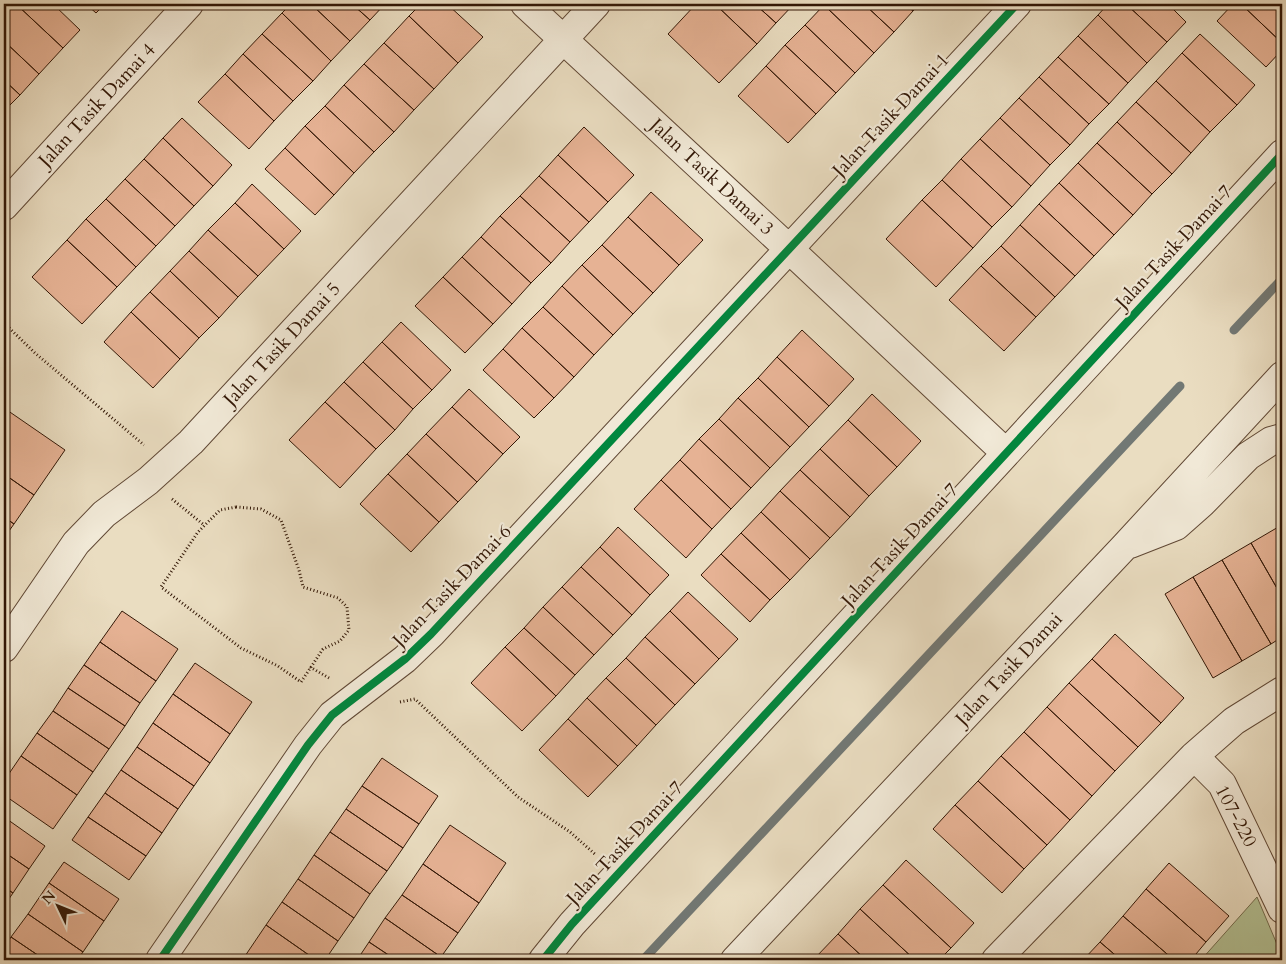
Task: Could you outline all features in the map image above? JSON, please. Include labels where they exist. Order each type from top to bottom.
[{"type":"street","name":"Jalan Tasik Damai 4","points":[[4,206],[189,4]]},
{"type":"street","name":"Jalan Tasik Damai 3","points":[[525,4],[1006,454]]},
{"type":"street","name":"Jalan Tasik Damai 5","points":[[4,648],[76,543],[104,514],[148,480],[191,442],[596,4]]},
{"type":"street","name":"Jalan Tasik Damai 1","points":[[789,249],[1017,4]]},
{"type":"street","name":"Jalan Tasik Damai 7","points":[[543,960],[572,924],[1282,154]]},
{"type":"street","name":"Jalan Tasik Damai 6","points":[[160,960],[332,714],[405,659],[431,634],[789,249]]},
{"type":"street","name":"Jalan Tasik Damai","points":[[735,960],[1125,546],[1277,390]]},
{"type":"street","points":[[1125,546],[1176,526],[1202,503],[1248,456],[1271,441],[1282,438]]},
{"type":"street","points":[[996,960],[1194,756],[1234,721],[1282,691]]},
{"type":"street","name":"107-220","points":[[1194,756],[1222,784],[1282,910]]},
{"type":"path","points":[[4,323],[35,353],[148,448],[138,460],[148,480],[204,525]]},
{"type":"path","points":[[236,506],[261,509],[281,520],[299,570],[303,587],[338,598],[346,607],[349,630],[340,641],[323,649],[310,667],[301,682],[278,666],[241,648],[161,587],[198,532],[220,510],[236,506]]},
{"type":"path","points":[[310,667],[335,682]]},
{"type":"path","points":[[374,682],[392,704],[415,699],[518,797],[570,832],[618,874]]},
{"type":"green space","points":[[1257,897],[1282,960],[1201,960]]},
{"type":"building","points":[[11,4],[16,4],[63,48],[39,74],[4,41],[4,12]]},
{"type":"building","points":[[16,4],[53,4],[80,30],[63,48]]},
{"type":"building","points":[[86,4],[105,4],[96,13]]},
{"type":"building","points":[[291,4],[311,4],[350,41],[331,61],[282,13]]},
{"type":"building","points":[[311,4],[352,4],[370,20],[350,41]]},
{"type":"building","points":[[352,4],[385,4],[370,20]]},
{"type":"building","points":[[421,4],[447,4],[483,37],[458,63],[409,16]]},
{"type":"building","points":[[696,4],[715,4],[757,44],[719,83],[668,34]]},
{"type":"building","points":[[715,4],[755,4],[776,23],[757,44]]},
{"type":"building","points":[[755,4],[794,4],[776,23]]},
{"type":"building","points":[[825,4],[864,4],[894,32],[874,53]]},
{"type":"building","points":[[864,4],[905,4],[913,11],[894,32]]},
{"type":"building","points":[[905,4],[920,4],[913,11]]},
{"type":"building","points":[[1108,4],[1126,4],[1167,42],[1147,63],[1098,15]]},
{"type":"building","points":[[1126,4],[1168,4],[1186,22],[1167,42]]},
{"type":"building","points":[[1233,4],[1241,4],[1282,43],[1282,50],[1266,67],[1217,21]]},
{"type":"building","points":[[1241,4],[1282,4],[1282,43]]},
{"type":"building","points":[[824,5],[874,53],[855,73],[805,25]]},
{"type":"building","points":[[282,13],[331,61],[313,81],[262,34]]},
{"type":"building","points":[[1098,15],[1147,63],[1128,83],[1078,36]]},
{"type":"building","points":[[409,16],[458,63],[434,89],[384,43]]},
{"type":"building","points":[[805,25],[855,73],[836,93],[785,45]]},
{"type":"building","points":[[262,34],[313,81],[293,101],[243,54]]},
{"type":"building","points":[[1200,34],[1255,85],[1237,105],[1182,53]]},
{"type":"building","points":[[1078,36],[1128,83],[1109,104],[1058,57]]},
{"type":"building","points":[[4,41],[39,74],[20,95],[4,80]]},
{"type":"building","points":[[384,43],[434,89],[414,110],[364,64]]},
{"type":"building","points":[[785,45],[836,93],[816,114],[766,66]]},
{"type":"building","points":[[1182,53],[1237,105],[1210,132],[1156,81]]},
{"type":"building","points":[[243,54],[293,101],[274,121],[225,74]]},
{"type":"building","points":[[1058,57],[1109,104],[1089,124],[1039,77]]},
{"type":"building","points":[[364,64],[414,110],[394,132],[344,85]]},
{"type":"building","points":[[766,66],[816,114],[788,143],[738,96]]},
{"type":"building","points":[[225,74],[274,121],[249,149],[198,102]]},
{"type":"building","points":[[1039,77],[1089,124],[1070,145],[1019,98]]},
{"type":"building","points":[[4,80],[20,95],[4,111]]},
{"type":"building","points":[[1156,81],[1210,132],[1191,153],[1136,102]]},
{"type":"building","points":[[344,85],[394,132],[374,152],[325,106]]},
{"type":"building","points":[[1019,98],[1070,145],[1050,165],[1000,118]]},
{"type":"building","points":[[1136,102],[1191,153],[1172,174],[1117,122]]},
{"type":"building","points":[[325,106],[374,152],[354,173],[305,126]]},
{"type":"building","points":[[182,118],[232,165],[213,186],[163,138]]},
{"type":"building","points":[[1000,118],[1050,165],[1031,186],[980,139]]},
{"type":"building","points":[[1117,122],[1172,174],[1152,194],[1097,143]]},
{"type":"building","points":[[305,126],[354,173],[334,195],[285,148]]},
{"type":"building","points":[[584,127],[634,175],[608,202],[558,155]]},
{"type":"building","points":[[163,138],[213,186],[194,206],[144,159]]},
{"type":"building","points":[[980,139],[1031,186],[1012,207],[961,159]]},
{"type":"building","points":[[1097,143],[1152,194],[1133,215],[1078,163]]},
{"type":"building","points":[[285,148],[334,195],[315,215],[265,169]]},
{"type":"building","points":[[558,155],[608,202],[589,222],[539,176]]},
{"type":"building","points":[[144,159],[194,206],[175,226],[125,179]]},
{"type":"building","points":[[961,159],[1012,207],[992,227],[942,180]]},
{"type":"building","points":[[1078,163],[1133,215],[1114,235],[1059,183]]},
{"type":"building","points":[[539,176],[589,222],[570,242],[520,196]]},
{"type":"building","points":[[125,179],[175,226],[156,246],[106,199]]},
{"type":"building","points":[[942,180],[992,227],[973,248],[922,200]]},
{"type":"building","points":[[1059,183],[1114,235],[1094,256],[1039,204]]},
{"type":"building","points":[[252,184],[301,231],[284,249],[235,203]]},
{"type":"building","points":[[651,192],[703,240],[679,265],[628,217]]},
{"type":"building","points":[[520,196],[570,242],[551,263],[500,216]]},
{"type":"building","points":[[106,199],[156,246],[136,267],[86,219]]},
{"type":"building","points":[[922,200],[973,248],[936,287],[886,239]]},
{"type":"building","points":[[235,203],[284,249],[258,276],[208,230]]},
{"type":"building","points":[[1039,204],[1094,256],[1075,276],[1020,225]]},
{"type":"building","points":[[500,216],[551,263],[531,283],[481,237]]},
{"type":"building","points":[[628,217],[679,265],[653,293],[602,245]]},
{"type":"building","points":[[86,219],[136,267],[117,287],[67,240]]},
{"type":"building","points":[[1020,225],[1075,276],[1055,297],[1001,246]]},
{"type":"building","points":[[208,230],[258,276],[238,297],[189,251]]},
{"type":"building","points":[[481,237],[531,283],[512,304],[462,257]]},
{"type":"building","points":[[67,240],[117,287],[82,324],[32,277]]},
{"type":"building","points":[[602,245],[653,293],[633,314],[582,265]]},
{"type":"building","points":[[1001,246],[1055,297],[1036,317],[981,266]]},
{"type":"building","points":[[189,251],[238,297],[219,318],[170,271]]},
{"type":"building","points":[[462,257],[512,304],[493,324],[443,277]]},
{"type":"building","points":[[582,265],[633,314],[613,335],[562,286]]},
{"type":"building","points":[[981,266],[1036,317],[1004,351],[949,300]]},
{"type":"building","points":[[170,271],[219,318],[199,338],[150,292]]},
{"type":"building","points":[[443,277],[493,324],[465,353],[415,306]]},
{"type":"building","points":[[562,286],[613,335],[594,355],[543,307]]},
{"type":"building","points":[[150,292],[199,338],[180,359],[131,312]]},
{"type":"building","points":[[543,307],[594,355],[574,377],[522,328]]},
{"type":"building","points":[[131,312],[180,359],[153,388],[104,342]]},
{"type":"building","points":[[401,322],[451,370],[432,390],[382,342]]},
{"type":"building","points":[[522,328],[574,377],[554,398],[503,349]]},
{"type":"building","points":[[802,330],[854,379],[829,406],[777,357]]},
{"type":"building","points":[[382,342],[432,390],[413,409],[363,362]]},
{"type":"building","points":[[503,349],[554,398],[534,418],[483,370]]},
{"type":"building","points":[[777,357],[829,406],[809,427],[758,378]]},
{"type":"building","points":[[363,362],[413,409],[395,430],[344,382]]},
{"type":"building","points":[[758,378],[809,427],[790,447],[738,398]]},
{"type":"building","points":[[344,382],[395,430],[376,449],[325,402]]},
{"type":"building","points":[[469,389],[520,437],[503,454],[452,407]]},
{"type":"building","points":[[872,394],[921,441],[897,467],[848,420]]},
{"type":"building","points":[[738,398],[790,447],[770,468],[719,419]]},
{"type":"building","points":[[325,402],[376,449],[340,488],[289,440]]},
{"type":"building","points":[[452,407],[503,454],[477,482],[426,434]]},
{"type":"building","points":[[4,408],[65,450],[34,495],[4,474]]},
{"type":"building","points":[[719,419],[770,468],[751,488],[699,439]]},
{"type":"building","points":[[848,420],[897,467],[869,496],[820,449]]},
{"type":"building","points":[[426,434],[477,482],[458,502],[407,454]]},
{"type":"building","points":[[699,439],[751,488],[731,509],[680,460]]},
{"type":"building","points":[[820,449],[869,496],[850,517],[800,470]]},
{"type":"building","points":[[407,454],[458,502],[439,522],[388,474]]},
{"type":"building","points":[[680,460],[731,509],[712,529],[661,480]]},
{"type":"building","points":[[800,470],[850,517],[830,538],[780,491]]},
{"type":"building","points":[[4,474],[34,495],[14,524],[4,517]]},
{"type":"building","points":[[388,474],[439,522],[411,552],[360,504]]},
{"type":"building","points":[[661,480],[712,529],[686,558],[634,509]]},
{"type":"building","points":[[780,491],[830,538],[810,559],[761,512]]},
{"type":"building","points":[[761,512],[810,559],[790,580],[741,533]]},
{"type":"building","points":[[4,517],[14,524],[4,538]]},
{"type":"building","points":[[1280,526],[1282,531],[1282,597],[1251,543]]},
{"type":"building","points":[[618,527],[669,575],[650,595],[600,547]]},
{"type":"building","points":[[741,533],[790,580],[770,600],[721,554]]},
{"type":"building","points":[[1251,543],[1282,597],[1282,637],[1271,644],[1222,560]]},
{"type":"building","points":[[600,547],[650,595],[632,615],[581,567]]},
{"type":"building","points":[[721,554],[770,600],[750,622],[701,575]]},
{"type":"building","points":[[1222,560],[1271,644],[1242,661],[1193,577]]},
{"type":"building","points":[[581,567],[632,615],[613,635],[562,587]]},
{"type":"building","points":[[1193,577],[1242,661],[1213,678],[1165,594]]},
{"type":"building","points":[[562,587],[613,635],[594,655],[543,607]]},
{"type":"building","points":[[688,592],[738,639],[719,659],[670,611]]},
{"type":"building","points":[[543,607],[594,655],[575,675],[524,628]]},
{"type":"building","points":[[122,611],[178,649],[156,681],[100,642]]},
{"type":"building","points":[[670,611],[719,659],[695,684],[645,637]]},
{"type":"building","points":[[524,628],[575,675],[556,696],[505,647]]},
{"type":"building","points":[[1115,634],[1184,698],[1161,723],[1092,659]]},
{"type":"building","points":[[645,637],[695,684],[675,705],[626,658]]},
{"type":"building","points":[[100,642],[156,681],[140,703],[84,665]]},
{"type":"building","points":[[505,647],[556,696],[522,731],[471,683]]},
{"type":"building","points":[[626,658],[675,705],[656,725],[606,678]]},
{"type":"building","points":[[1092,659],[1161,723],[1138,747],[1069,683]]},
{"type":"building","points":[[195,663],[252,702],[230,734],[173,694]]},
{"type":"building","points":[[84,665],[140,703],[125,726],[68,688]]},
{"type":"building","points":[[606,678],[656,725],[637,746],[587,698]]},
{"type":"building","points":[[1069,683],[1138,747],[1115,771],[1047,707]]},
{"type":"building","points":[[68,688],[125,726],[109,749],[53,711]]},
{"type":"building","points":[[173,694],[230,734],[210,763],[153,723]]},
{"type":"building","points":[[587,698],[637,746],[618,766],[568,719]]},
{"type":"building","points":[[1047,707],[1115,771],[1092,796],[1024,732]]},
{"type":"building","points":[[53,711],[109,749],[93,772],[37,733]]},
{"type":"building","points":[[568,719],[618,766],[588,797],[539,750]]},
{"type":"building","points":[[153,723],[210,763],[194,786],[137,747]]},
{"type":"building","points":[[1024,732],[1092,796],[1070,820],[1001,756]]},
{"type":"building","points":[[37,733],[93,772],[77,795],[21,756]]},
{"type":"building","points":[[137,747],[194,786],[178,809],[121,770]]},
{"type":"building","points":[[21,756],[77,795],[53,829],[4,795],[4,781]]},
{"type":"building","points":[[1001,756],[1070,820],[1047,845],[978,781]]},
{"type":"building","points":[[382,758],[438,796],[419,824],[362,786]]},
{"type":"building","points":[[121,770],[178,809],[162,833],[105,793]]},
{"type":"building","points":[[978,781],[1047,845],[1024,869],[955,805]]},
{"type":"building","points":[[362,786],[419,824],[403,848],[346,809]]},
{"type":"building","points":[[105,793],[162,833],[146,856],[88,817]]},
{"type":"building","points":[[955,805],[1024,869],[1002,893],[933,829]]},
{"type":"building","points":[[346,809],[403,848],[387,871],[330,832]]},
{"type":"building","points":[[4,817],[45,846],[29,869],[4,852]]},
{"type":"building","points":[[88,817],[146,856],[129,880],[72,840]]},
{"type":"building","points":[[450,825],[506,863],[479,903],[423,864]]},
{"type":"building","points":[[330,832],[387,871],[370,894],[314,855]]},
{"type":"building","points":[[4,852],[29,869],[13,893],[4,887]]},
{"type":"building","points":[[314,855],[370,894],[354,918],[298,879]]},
{"type":"building","points":[[906,860],[974,923],[951,948],[883,885]]},
{"type":"building","points":[[64,862],[119,899],[104,921],[49,883]]},
{"type":"building","points":[[1169,863],[1229,916],[1206,942],[1146,889]]},
{"type":"building","points":[[423,864],[479,903],[458,933],[402,895]]},
{"type":"building","points":[[298,879],[354,918],[338,941],[282,902]]},
{"type":"building","points":[[49,883],[104,921],[83,952],[28,914]]},
{"type":"building","points":[[883,885],[951,948],[939,960],[915,960],[860,909]]},
{"type":"building","points":[[4,887],[13,893],[4,906]]},
{"type":"building","points":[[1146,889],[1206,942],[1191,960],[1174,960],[1123,916]]},
{"type":"building","points":[[402,895],[458,933],[441,957],[385,918]]},
{"type":"building","points":[[282,902],[338,941],[325,960],[316,960],[266,925]]},
{"type":"building","points":[[860,909],[915,960],[866,960],[838,934]]},
{"type":"building","points":[[28,914],[83,952],[77,960],[45,960],[11,937]]},
{"type":"building","points":[[1123,916],[1174,960],[1121,960],[1100,942]]},
{"type":"building","points":[[385,918],[441,957],[439,960],[396,960],[369,942]]},
{"type":"building","points":[[266,925],[316,960],[243,959]]},
{"type":"building","points":[[838,934],[866,960],[817,960],[815,958]]},
{"type":"building","points":[[11,937],[45,960],[4,960],[4,948]]},
{"type":"building","points":[[369,942],[396,960],[357,960]]},
{"type":"building","points":[[1100,942],[1121,960],[1083,960]]},
{"type":"waterway","points":[[1234,330],[1282,279]]},
{"type":"waterway","points":[[643,960],[1180,386]]},
{"type":"cycle path","points":[[160,960],[308,745],[332,715],[405,659],[431,634],[1017,4]]},
{"type":"cycle path","points":[[543,960],[572,924],[1282,154]]}]
